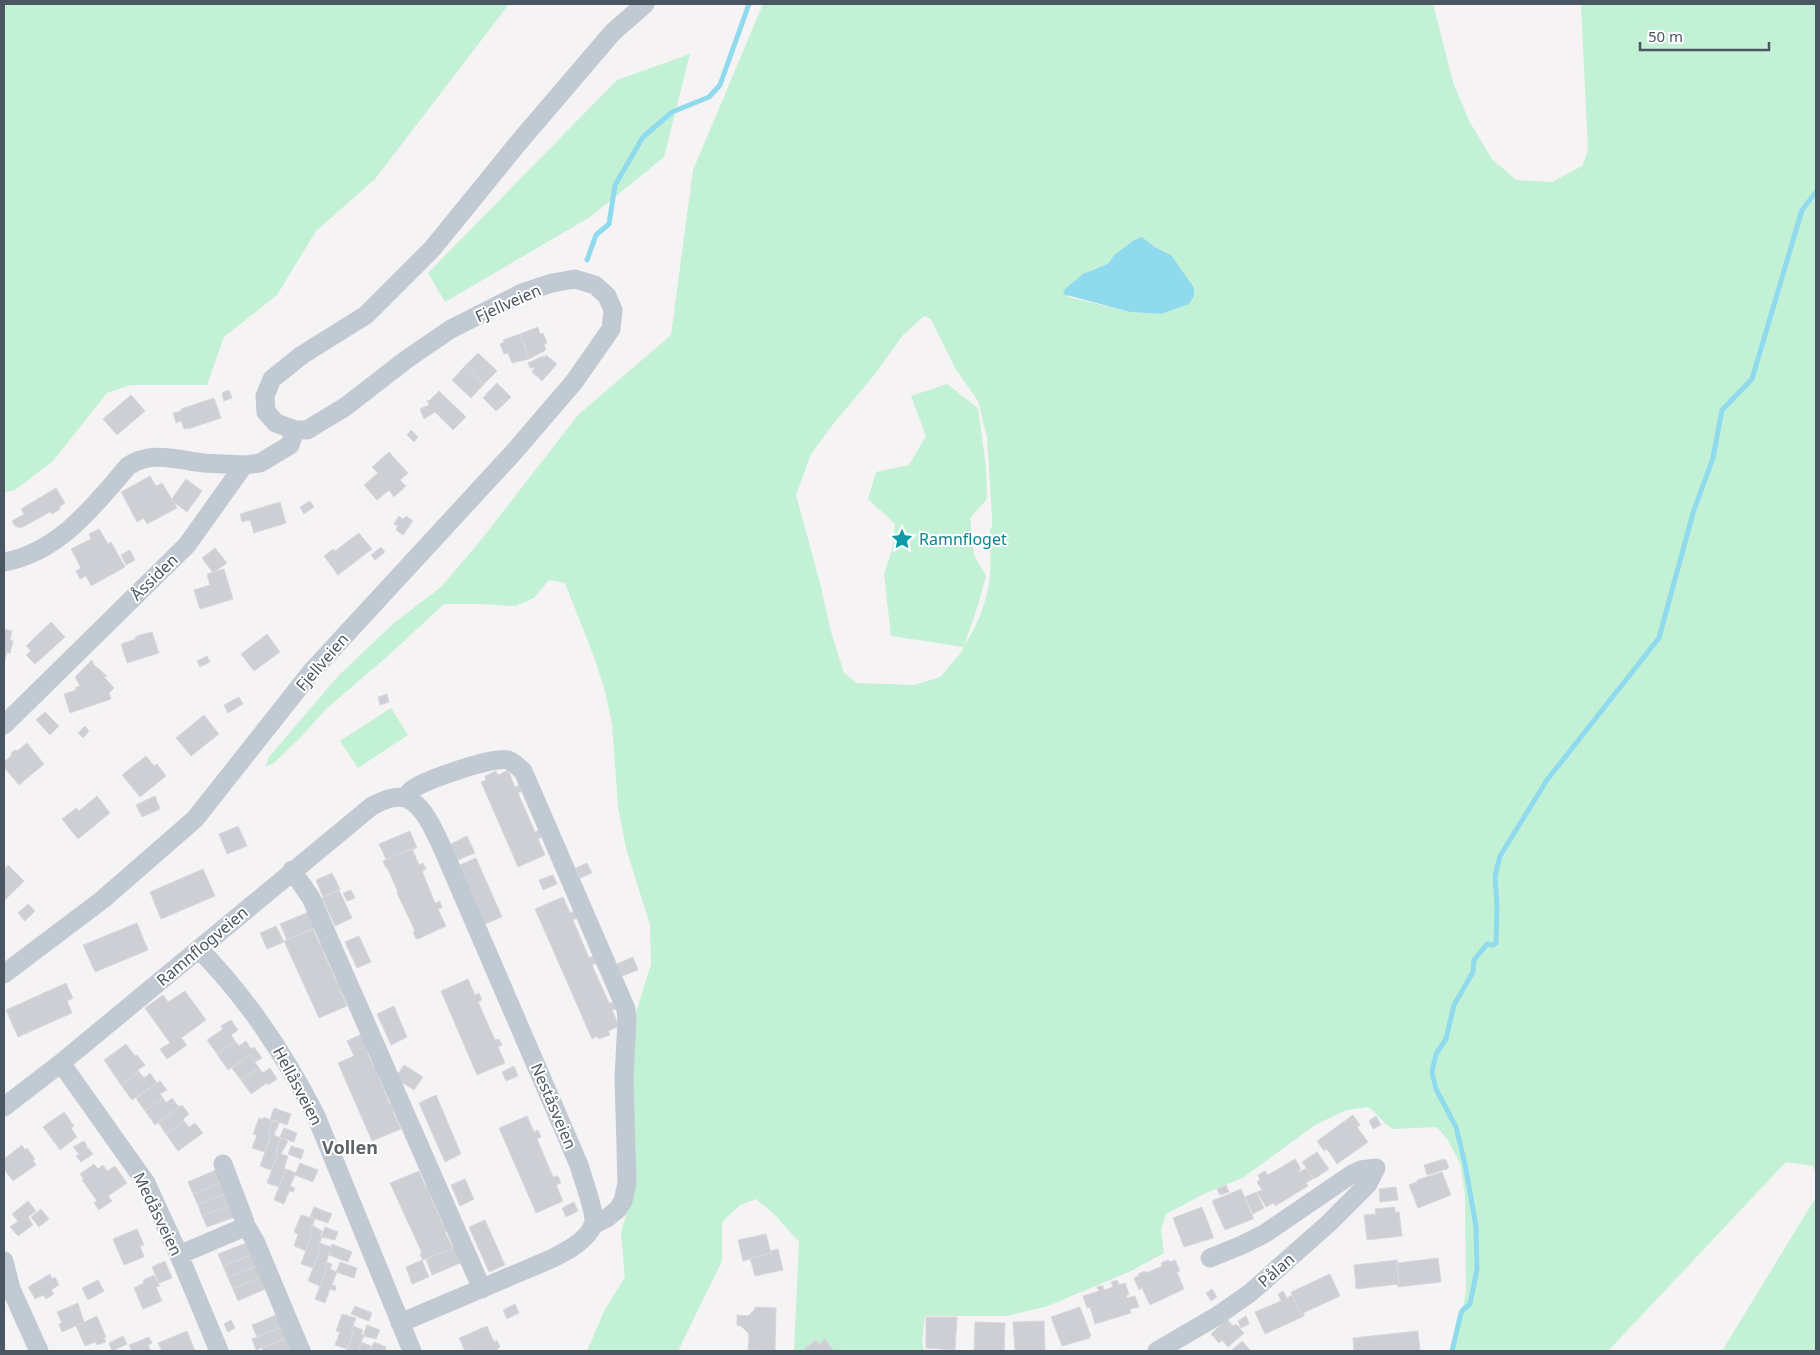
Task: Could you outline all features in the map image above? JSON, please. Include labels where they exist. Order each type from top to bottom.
[{"type":"street","points":[[4,562],[16,560],[38,551],[60,536],[83,518],[128,466],[135,461],[156,456],[204,463],[244,465],[260,463],[290,445],[295,430],[276,423],[266,412],[265,396],[272,379],[302,355],[366,315],[432,249],[519,142],[614,32],[645,4]]},
{"type":"street","name":"Fjellveien","points":[[4,974],[102,900],[195,820],[312,671],[506,460],[574,382],[611,330],[613,310],[607,296],[594,285],[575,280],[552,284],[522,293],[451,330],[407,359],[346,406],[307,430],[295,430]]},
{"type":"street","name":"Åssiden","points":[[4,724],[187,545],[244,465]]},
{"type":"street","points":[[400,1323],[563,1253],[588,1234],[594,1224],[607,1218],[618,1209],[623,1201],[627,1184],[624,1077],[626,1009],[523,772],[514,762],[500,758],[425,782],[412,790],[404,798]]},
{"type":"street","name":"Ramnflogveien","points":[[4,1107],[61,1063],[292,870],[372,806],[394,798],[404,798]]},
{"type":"street","name":"Neståsveien","points":[[404,798],[419,806],[428,820],[444,854],[579,1165],[592,1209],[594,1224]]},
{"type":"street","points":[[292,870],[311,898],[482,1289]]},
{"type":"street","name":"Hellåsveien","points":[[199,949],[228,978],[253,1011],[284,1056],[301,1086],[316,1116],[412,1351]]},
{"type":"street","name":"Medåsveien","points":[[61,1063],[146,1183],[179,1255],[218,1351]]},
{"type":"street","points":[[223,1164],[246,1222],[242,1228]]},
{"type":"street","name":"Pålan","points":[[1158,1351],[1217,1316],[1250,1293],[1329,1223],[1368,1184],[1376,1168],[1361,1170],[1352,1174],[1264,1234],[1210,1258]]},
{"type":"street","points":[[179,1255],[242,1228],[248,1229],[255,1241],[301,1351]]},
{"type":"street","points":[[4,1261],[11,1289],[39,1351]]},
{"type":"green space","points":[[4,4],[509,4],[375,179],[316,231],[277,295],[224,337],[207,385],[130,385],[107,393],[53,461],[15,490],[4,492]]},
{"type":"green space","points":[[763,4],[1433,4],[1453,82],[1469,121],[1492,159],[1516,180],[1552,182],[1582,166],[1588,151],[1581,4],[1816,4],[1816,1175],[1813,1166],[1786,1162],[1608,1351],[1454,1351],[1466,1292],[1465,1196],[1460,1163],[1447,1139],[1437,1127],[1393,1129],[1369,1107],[1346,1110],[1315,1125],[1244,1177],[1204,1194],[1166,1214],[1161,1230],[1164,1253],[1131,1271],[1048,1306],[1007,1316],[925,1316],[922,1340],[924,1351],[794,1351],[799,1242],[776,1216],[756,1199],[740,1205],[722,1222],[722,1261],[678,1351],[587,1351],[604,1311],[625,1277],[621,1233],[631,1198],[633,1022],[651,964],[650,925],[626,848],[618,807],[612,724],[605,691],[565,583],[549,580],[534,598],[516,606],[444,604],[326,709],[274,763],[265,767],[269,757],[338,676],[394,623],[441,587],[481,540],[578,415],[671,335],[693,170]],"holes":[[[1142,237],[1155,247],[1171,255],[1161,314],[1130,312],[1068,297],[1093,269],[1109,263],[1114,255],[1134,240]],[[924,316],[931,319],[955,368],[978,401],[987,437],[992,517],[988,589],[979,619],[964,646],[986,576],[974,555],[970,518],[987,499],[986,467],[978,408],[947,384],[911,396],[926,436],[909,465],[876,472],[868,499],[895,524],[892,550],[884,574],[891,636],[964,647],[940,677],[914,685],[857,683],[844,673],[831,632],[796,495],[811,454],[875,374],[903,335]]]},
{"type":"green space","points":[[690,54],[664,157],[590,217],[445,302],[428,273],[617,80]]},
{"type":"green space","points":[[391,708],[408,735],[358,768],[340,741]]},
{"type":"green space","points":[[1816,1197],[1816,1351],[1722,1351]]},
{"type":"water","points":[[1142,237],[1155,247],[1171,255],[1194,288],[1194,296],[1189,304],[1161,314],[1130,312],[1063,294],[1065,289],[1083,274],[1109,263],[1114,255],[1134,240]]},
{"type":"building","points":[[538,327],[540,334],[543,333],[547,343],[544,344],[546,350],[529,359],[520,334]]},
{"type":"building","points":[[520,334],[529,359],[512,363],[508,353],[504,354],[500,344],[504,342],[503,340]]},
{"type":"building","points":[[478,353],[497,371],[484,384],[465,366]]},
{"type":"building","points":[[546,355],[557,364],[542,381],[532,372],[535,367],[530,368],[528,363],[543,356],[544,358]]},
{"type":"building","points":[[465,366],[484,384],[471,398],[452,380]]},
{"type":"building","points":[[497,383],[511,397],[504,404],[490,390]]},
{"type":"building","points":[[229,390],[232,398],[224,401],[222,393]]},
{"type":"building","points":[[490,390],[504,404],[496,411],[483,398]]},
{"type":"building","points":[[439,391],[466,417],[453,430],[435,412],[424,419],[420,409],[429,405],[427,400],[429,401]]},
{"type":"building","points":[[131,395],[145,411],[117,435],[103,419]]},
{"type":"building","points":[[214,398],[221,418],[188,429],[184,429],[181,421],[176,423],[173,413]]},
{"type":"building","points":[[411,430],[418,437],[414,442],[407,435]]},
{"type":"building","points":[[389,452],[408,473],[400,480],[406,486],[394,497],[389,490],[377,500],[364,485],[378,473],[372,467]]},
{"type":"building","points":[[150,476],[156,486],[162,483],[177,508],[147,524],[144,518],[137,522],[121,492]]},
{"type":"building","points":[[186,479],[202,491],[187,512],[171,500]]},
{"type":"building","points":[[56,488],[65,503],[59,507],[60,509],[52,514],[50,512],[21,528],[15,526],[12,521],[24,514],[21,509]]},
{"type":"building","points":[[310,501],[314,507],[304,514],[300,507]]},
{"type":"building","points":[[280,502],[286,523],[254,533],[250,520],[242,522],[240,514]]},
{"type":"building","points":[[399,516],[403,519],[406,516],[413,521],[403,535],[396,530],[398,526],[394,524]]},
{"type":"building","points":[[99,529],[108,544],[111,542],[125,567],[91,586],[86,576],[80,579],[76,571],[81,568],[71,549],[91,539],[89,534]]},
{"type":"building","points":[[359,533],[372,549],[338,575],[324,556],[333,549],[335,551]]},
{"type":"building","points":[[381,547],[385,552],[375,560],[371,555]]},
{"type":"building","points":[[215,548],[227,563],[213,573],[202,558]]},
{"type":"building","points":[[130,550],[135,560],[126,565],[121,555]]},
{"type":"building","points":[[224,569],[233,599],[200,609],[194,590],[210,585],[207,574]]},
{"type":"building","points":[[51,622],[65,637],[35,664],[26,655],[31,651],[26,646]]},
{"type":"building","points":[[4,629],[12,631],[10,640],[13,641],[10,653],[7,652],[5,660],[4,659]]},
{"type":"building","points":[[152,632],[159,653],[127,663],[121,644],[136,639],[135,637],[140,635]]},
{"type":"building","points":[[267,634],[280,652],[254,671],[241,654]]},
{"type":"building","points":[[207,656],[210,662],[200,667],[197,661]]},
{"type":"building","points":[[92,660],[94,665],[107,676],[104,677],[114,688],[109,693],[111,699],[70,713],[64,694],[76,690],[75,688],[80,686],[75,677]]},
{"type":"building","points":[[387,694],[389,702],[380,705],[378,697]]},
{"type":"building","points":[[239,697],[243,704],[228,713],[224,705]]},
{"type":"building","points":[[45,712],[59,726],[50,735],[36,720]]},
{"type":"building","points":[[204,715],[219,734],[191,756],[176,738]]},
{"type":"building","points":[[85,726],[89,731],[83,738],[78,733]]},
{"type":"building","points":[[27,743],[44,764],[19,785],[4,767],[4,762],[12,755],[11,753]]},
{"type":"building","points":[[146,756],[154,766],[157,764],[166,776],[140,797],[122,775]]},
{"type":"building","points":[[508,770],[515,787],[520,785],[522,791],[518,793],[535,832],[539,830],[542,837],[538,839],[545,855],[518,867],[481,782],[486,780],[485,776],[496,771],[498,775]]},
{"type":"building","points":[[97,796],[110,813],[78,839],[62,819],[76,808],[79,811]]},
{"type":"building","points":[[155,796],[160,809],[142,817],[136,805]]},
{"type":"building","points":[[238,826],[247,846],[227,854],[219,834]]},
{"type":"building","points":[[410,831],[417,848],[386,859],[379,844]]},
{"type":"building","points":[[467,836],[475,853],[458,860],[451,844]]},
{"type":"building","points":[[412,848],[419,865],[423,863],[426,869],[422,871],[435,903],[440,901],[442,908],[438,909],[446,926],[418,939],[416,939],[413,932],[415,931],[383,861]]},
{"type":"building","points":[[476,858],[502,917],[485,924],[460,865]]},
{"type":"building","points":[[587,863],[592,873],[580,878],[576,868]]},
{"type":"building","points":[[8,865],[24,881],[4,901],[4,870]]},
{"type":"building","points":[[203,869],[215,896],[161,919],[150,892]]},
{"type":"building","points":[[332,873],[340,889],[323,897],[316,880]]},
{"type":"building","points":[[553,875],[557,884],[543,890],[539,880]]},
{"type":"building","points":[[339,890],[352,918],[335,926],[322,898]]},
{"type":"building","points":[[351,890],[355,898],[347,901],[343,893]]},
{"type":"building","points":[[563,897],[570,913],[574,911],[577,918],[573,920],[589,958],[594,956],[597,963],[592,965],[609,1003],[613,1002],[616,1009],[612,1010],[619,1026],[608,1031],[610,1035],[598,1039],[597,1036],[592,1039],[535,909]]},
{"type":"building","points":[[28,904],[35,911],[25,921],[18,913]]},
{"type":"building","points":[[311,911],[318,927],[287,940],[280,924]]},
{"type":"building","points":[[137,923],[148,950],[95,972],[83,945]]},
{"type":"building","points":[[276,926],[284,942],[267,949],[260,933]]},
{"type":"building","points":[[313,928],[320,945],[324,943],[327,949],[323,951],[337,983],[341,981],[344,988],[340,989],[347,1006],[319,1018],[284,941]]},
{"type":"building","points":[[359,936],[371,962],[357,968],[345,942]]},
{"type":"building","points":[[633,957],[638,970],[622,976],[617,964]]},
{"type":"building","points":[[468,979],[475,995],[479,993],[482,1000],[478,1002],[495,1040],[499,1039],[502,1045],[498,1047],[505,1063],[477,1075],[441,991]]},
{"type":"building","points":[[66,983],[73,998],[67,1001],[72,1013],[18,1037],[6,1010]]},
{"type":"building","points":[[185,991],[206,1020],[181,1038],[187,1045],[167,1059],[160,1049],[170,1043],[145,1008],[163,995],[168,1002]]},
{"type":"building","points":[[394,1006],[407,1037],[391,1045],[377,1014]]},
{"type":"building","points":[[231,1020],[238,1030],[231,1035],[235,1041],[217,1054],[207,1040],[223,1029],[221,1026]]},
{"type":"building","points":[[364,1033],[371,1050],[367,1052],[374,1067],[378,1065],[380,1072],[377,1073],[390,1105],[394,1104],[397,1110],[393,1112],[401,1129],[372,1141],[338,1063],[354,1056],[347,1041]]},
{"type":"building","points":[[235,1041],[239,1046],[246,1041],[251,1049],[254,1047],[262,1058],[255,1062],[250,1055],[228,1070],[217,1054]]},
{"type":"building","points":[[126,1044],[145,1065],[138,1070],[139,1072],[121,1085],[104,1060]]},
{"type":"building","points":[[250,1055],[259,1068],[241,1080],[232,1068]]},
{"type":"building","points":[[404,1065],[423,1077],[414,1090],[395,1078]]},
{"type":"building","points":[[514,1066],[518,1076],[506,1081],[502,1072]]},
{"type":"building","points":[[259,1068],[263,1073],[270,1068],[277,1079],[268,1085],[267,1083],[251,1094],[241,1080]]},
{"type":"building","points":[[139,1072],[144,1078],[150,1073],[157,1083],[132,1100],[121,1085]]},
{"type":"building","points":[[160,1081],[167,1090],[160,1094],[163,1098],[145,1111],[136,1098]]},
{"type":"building","points":[[436,1095],[461,1154],[445,1162],[419,1103]]},
{"type":"building","points":[[163,1098],[166,1103],[172,1098],[179,1107],[155,1125],[145,1111]]},
{"type":"building","points":[[182,1105],[189,1114],[183,1119],[184,1121],[166,1134],[158,1122]]},
{"type":"building","points":[[274,1108],[291,1114],[287,1125],[270,1119]]},
{"type":"building","points":[[64,1112],[74,1126],[71,1128],[77,1137],[60,1150],[43,1127]]},
{"type":"building","points":[[1353,1115],[1360,1125],[1357,1127],[1368,1142],[1337,1164],[1327,1149],[1324,1151],[1317,1141]]},
{"type":"building","points":[[527,1116],[534,1132],[538,1130],[541,1137],[537,1139],[553,1177],[558,1176],[561,1183],[556,1185],[563,1201],[536,1213],[499,1128]]},
{"type":"building","points":[[1376,1116],[1381,1125],[1373,1129],[1369,1121]]},
{"type":"building","points":[[264,1117],[273,1121],[268,1134],[271,1135],[265,1152],[252,1148],[257,1135],[253,1134],[259,1118],[263,1119]]},
{"type":"building","points":[[184,1121],[189,1127],[195,1123],[203,1133],[178,1151],[166,1134]]},
{"type":"building","points":[[273,1121],[279,1123],[274,1135],[281,1138],[276,1152],[278,1153],[271,1170],[260,1166],[271,1135],[268,1134]]},
{"type":"building","points":[[284,1128],[297,1133],[294,1142],[280,1137]]},
{"type":"building","points":[[281,1138],[288,1141],[281,1154],[288,1156],[284,1169],[286,1169],[279,1187],[267,1183],[278,1153],[276,1152]]},
{"type":"building","points":[[84,1141],[87,1146],[85,1148],[88,1148],[93,1154],[81,1162],[76,1156],[79,1154],[73,1147]]},
{"type":"building","points":[[22,1145],[25,1150],[27,1148],[35,1159],[33,1160],[36,1165],[13,1181],[4,1169],[4,1159]]},
{"type":"building","points":[[291,1146],[304,1150],[301,1159],[288,1154]]},
{"type":"building","points":[[1317,1152],[1329,1169],[1314,1179],[1302,1162]]},
{"type":"building","points":[[1295,1159],[1301,1169],[1298,1171],[1307,1168],[1313,1179],[1306,1183],[1308,1186],[1275,1206],[1274,1203],[1266,1207],[1257,1192],[1262,1190],[1257,1182],[1260,1180],[1258,1175],[1265,1171],[1268,1175]]},
{"type":"building","points":[[1444,1159],[1449,1168],[1427,1175],[1424,1165]]},
{"type":"building","points":[[300,1163],[318,1170],[313,1182],[295,1175]]},
{"type":"building","points":[[94,1164],[98,1169],[103,1165],[107,1171],[115,1166],[127,1183],[108,1196],[112,1201],[99,1210],[94,1203],[97,1201],[82,1180],[84,1179],[80,1174]]},
{"type":"building","points":[[286,1169],[296,1173],[290,1186],[295,1188],[293,1192],[289,1191],[284,1204],[274,1200]]},
{"type":"building","points":[[216,1170],[224,1181],[193,1194],[188,1182]]},
{"type":"building","points":[[419,1171],[426,1187],[430,1185],[433,1192],[429,1193],[443,1225],[447,1224],[449,1230],[445,1232],[453,1248],[423,1260],[420,1254],[422,1253],[390,1183]]},
{"type":"building","points":[[1442,1172],[1451,1195],[1418,1208],[1409,1185],[1417,1180]]},
{"type":"building","points":[[465,1179],[474,1199],[460,1206],[451,1185]]},
{"type":"building","points":[[224,1181],[225,1194],[198,1205],[193,1194]]},
{"type":"building","points":[[1226,1185],[1229,1192],[1220,1195],[1217,1189]]},
{"type":"building","points":[[1396,1187],[1398,1200],[1380,1202],[1379,1189]]},
{"type":"building","points":[[1241,1189],[1253,1219],[1225,1230],[1212,1201]]},
{"type":"building","points":[[1256,1192],[1264,1208],[1253,1214],[1245,1197]]},
{"type":"building","points":[[225,1194],[234,1203],[202,1216],[198,1205]]},
{"type":"building","points":[[28,1201],[36,1211],[28,1217],[33,1225],[18,1236],[10,1227],[18,1221],[12,1214]]},
{"type":"building","points":[[574,1202],[578,1211],[566,1217],[562,1208]]},
{"type":"building","points":[[234,1203],[235,1217],[207,1227],[202,1216]]},
{"type":"building","points":[[314,1207],[332,1214],[328,1223],[310,1217]]},
{"type":"building","points":[[1202,1207],[1213,1238],[1184,1247],[1173,1218]]},
{"type":"building","points":[[1395,1207],[1395,1212],[1399,1212],[1402,1236],[1367,1240],[1364,1215],[1376,1214],[1375,1209]]},
{"type":"building","points":[[41,1209],[49,1219],[39,1227],[31,1217]]},
{"type":"building","points":[[301,1215],[315,1219],[306,1251],[294,1246],[298,1234],[294,1232]]},
{"type":"building","points":[[485,1220],[505,1265],[489,1272],[469,1227]]},
{"type":"building","points":[[312,1225],[322,1231],[320,1236],[322,1237],[317,1250],[320,1251],[313,1268],[301,1264],[312,1234],[310,1232]]},
{"type":"building","points":[[325,1227],[338,1232],[335,1240],[321,1237]]},
{"type":"building","points":[[137,1229],[144,1245],[140,1246],[144,1257],[124,1265],[113,1239]]},
{"type":"building","points":[[766,1234],[771,1253],[743,1261],[738,1240]]},
{"type":"building","points":[[246,1243],[254,1254],[223,1266],[218,1254]]},
{"type":"building","points":[[320,1243],[331,1247],[325,1267],[327,1268],[320,1286],[308,1281],[320,1251],[317,1250]]},
{"type":"building","points":[[332,1244],[352,1252],[348,1262],[329,1255]]},
{"type":"building","points":[[456,1245],[463,1262],[432,1275],[426,1259]]},
{"type":"building","points":[[778,1249],[783,1270],[755,1276],[750,1258],[771,1253],[771,1251]]},
{"type":"building","points":[[254,1254],[256,1266],[228,1278],[223,1266]]},
{"type":"building","points":[[1438,1258],[1441,1282],[1398,1287],[1397,1263]]},
{"type":"building","points":[[422,1260],[429,1277],[412,1284],[406,1267]]},
{"type":"building","points":[[1168,1260],[1170,1262],[1175,1260],[1180,1271],[1177,1272],[1184,1289],[1150,1305],[1142,1288],[1139,1290],[1134,1278],[1145,1271],[1146,1273],[1162,1266],[1161,1263]]},
{"type":"building","points":[[1397,1260],[1399,1284],[1356,1289],[1354,1265]]},
{"type":"building","points":[[165,1261],[172,1278],[159,1283],[152,1267]]},
{"type":"building","points":[[326,1262],[332,1264],[330,1269],[337,1272],[332,1285],[336,1286],[335,1291],[330,1289],[325,1303],[315,1299],[327,1268],[325,1267]]},
{"type":"building","points":[[340,1262],[357,1268],[354,1278],[336,1272]]},
{"type":"building","points":[[256,1266],[264,1276],[233,1289],[228,1278]]},
{"type":"building","points":[[50,1274],[52,1279],[55,1277],[59,1285],[51,1290],[54,1294],[46,1299],[43,1295],[35,1299],[28,1287]]},
{"type":"building","points":[[1330,1274],[1340,1296],[1303,1313],[1304,1316],[1302,1317],[1291,1292]]},
{"type":"building","points":[[154,1275],[160,1286],[156,1287],[162,1301],[143,1309],[134,1288],[144,1283],[143,1280]]},
{"type":"building","points":[[264,1276],[265,1289],[238,1301],[233,1289]]},
{"type":"building","points":[[98,1280],[104,1291],[88,1300],[82,1288]]},
{"type":"building","points":[[1117,1280],[1119,1285],[1125,1283],[1129,1294],[1126,1296],[1127,1298],[1135,1296],[1139,1307],[1130,1309],[1131,1313],[1095,1324],[1090,1307],[1087,1308],[1083,1296],[1099,1291],[1097,1287],[1100,1286],[1103,1286],[1104,1290],[1113,1287],[1111,1282]]},
{"type":"building","points":[[1212,1289],[1217,1297],[1211,1301],[1206,1293]]},
{"type":"building","points":[[1283,1291],[1287,1298],[1292,1295],[1302,1317],[1265,1334],[1255,1312],[1281,1301],[1278,1294]]},
{"type":"building","points":[[78,1303],[84,1322],[62,1332],[59,1324],[62,1323],[57,1312]]},
{"type":"building","points":[[515,1304],[519,1313],[507,1319],[503,1310]]},
{"type":"building","points":[[355,1306],[372,1313],[369,1321],[351,1314]]},
{"type":"building","points":[[755,1307],[776,1308],[775,1351],[748,1350],[749,1334],[741,1326],[737,1325],[737,1315],[748,1316]]},
{"type":"building","points":[[1080,1307],[1091,1336],[1089,1336],[1090,1338],[1062,1346],[1051,1317]]},
{"type":"building","points":[[342,1314],[356,1318],[351,1331],[354,1332],[347,1349],[335,1345],[340,1332],[336,1331]]},
{"type":"building","points":[[276,1315],[285,1326],[257,1337],[252,1325]]},
{"type":"building","points":[[97,1316],[106,1337],[104,1338],[106,1342],[97,1345],[95,1342],[85,1346],[76,1326]]},
{"type":"building","points":[[1246,1316],[1249,1324],[1241,1328],[1238,1321]]},
{"type":"building","points":[[926,1317],[957,1317],[955,1350],[926,1348]]},
{"type":"building","points":[[1227,1319],[1233,1326],[1236,1324],[1244,1333],[1228,1347],[1222,1340],[1219,1343],[1211,1334]]},
{"type":"building","points":[[231,1320],[235,1328],[228,1332],[224,1324]]},
{"type":"building","points":[[1044,1321],[1045,1351],[1015,1351],[1013,1322]]},
{"type":"building","points":[[975,1322],[1005,1323],[1004,1351],[974,1351]]},
{"type":"building","points":[[367,1325],[380,1330],[376,1339],[363,1336]]},
{"type":"building","points":[[285,1326],[286,1338],[256,1350],[252,1339]]},
{"type":"building","points":[[353,1326],[363,1330],[361,1334],[364,1335],[359,1348],[361,1349],[360,1351],[347,1351],[354,1332],[351,1331]]},
{"type":"building","points":[[487,1326],[494,1342],[497,1340],[500,1347],[497,1349],[498,1351],[465,1351],[459,1338]]},
{"type":"building","points":[[187,1331],[195,1351],[162,1351],[158,1343]]},
{"type":"building","points":[[1418,1331],[1420,1351],[1354,1351],[1353,1338]]},
{"type":"building","points":[[123,1336],[127,1344],[112,1351],[109,1343]]},
{"type":"building","points":[[149,1337],[152,1343],[148,1345],[151,1351],[132,1351],[129,1345]]},
{"type":"building","points":[[286,1338],[294,1349],[288,1351],[263,1351],[262,1348]]},
{"type":"building","points":[[825,1339],[834,1351],[803,1350],[816,1340],[819,1344]]},
{"type":"building","points":[[1242,1341],[1251,1351],[1231,1351]]},
{"type":"building","points":[[361,1342],[371,1346],[369,1351],[360,1351]]},
{"type":"building","points":[[374,1342],[386,1347],[385,1351],[370,1351]]},
{"type":"waterway","points":[[587,260],[596,235],[609,224],[615,185],[643,137],[672,112],[709,97],[720,85],[749,4]]},
{"type":"waterway","points":[[1452,1351],[1461,1313],[1470,1304],[1477,1269],[1476,1226],[1456,1127],[1436,1089],[1432,1072],[1436,1054],[1446,1039],[1454,1005],[1473,972],[1474,960],[1487,944],[1493,945],[1496,943],[1497,905],[1495,876],[1500,856],[1547,780],[1659,638],[1693,513],[1713,458],[1722,410],[1752,379],[1802,210],[1816,192]]},
{"type":"place","name":"Ramnfloget","points":[[902,539]]},
{"type":"district","name":"Vollen","points":[[350,1147]]}]
